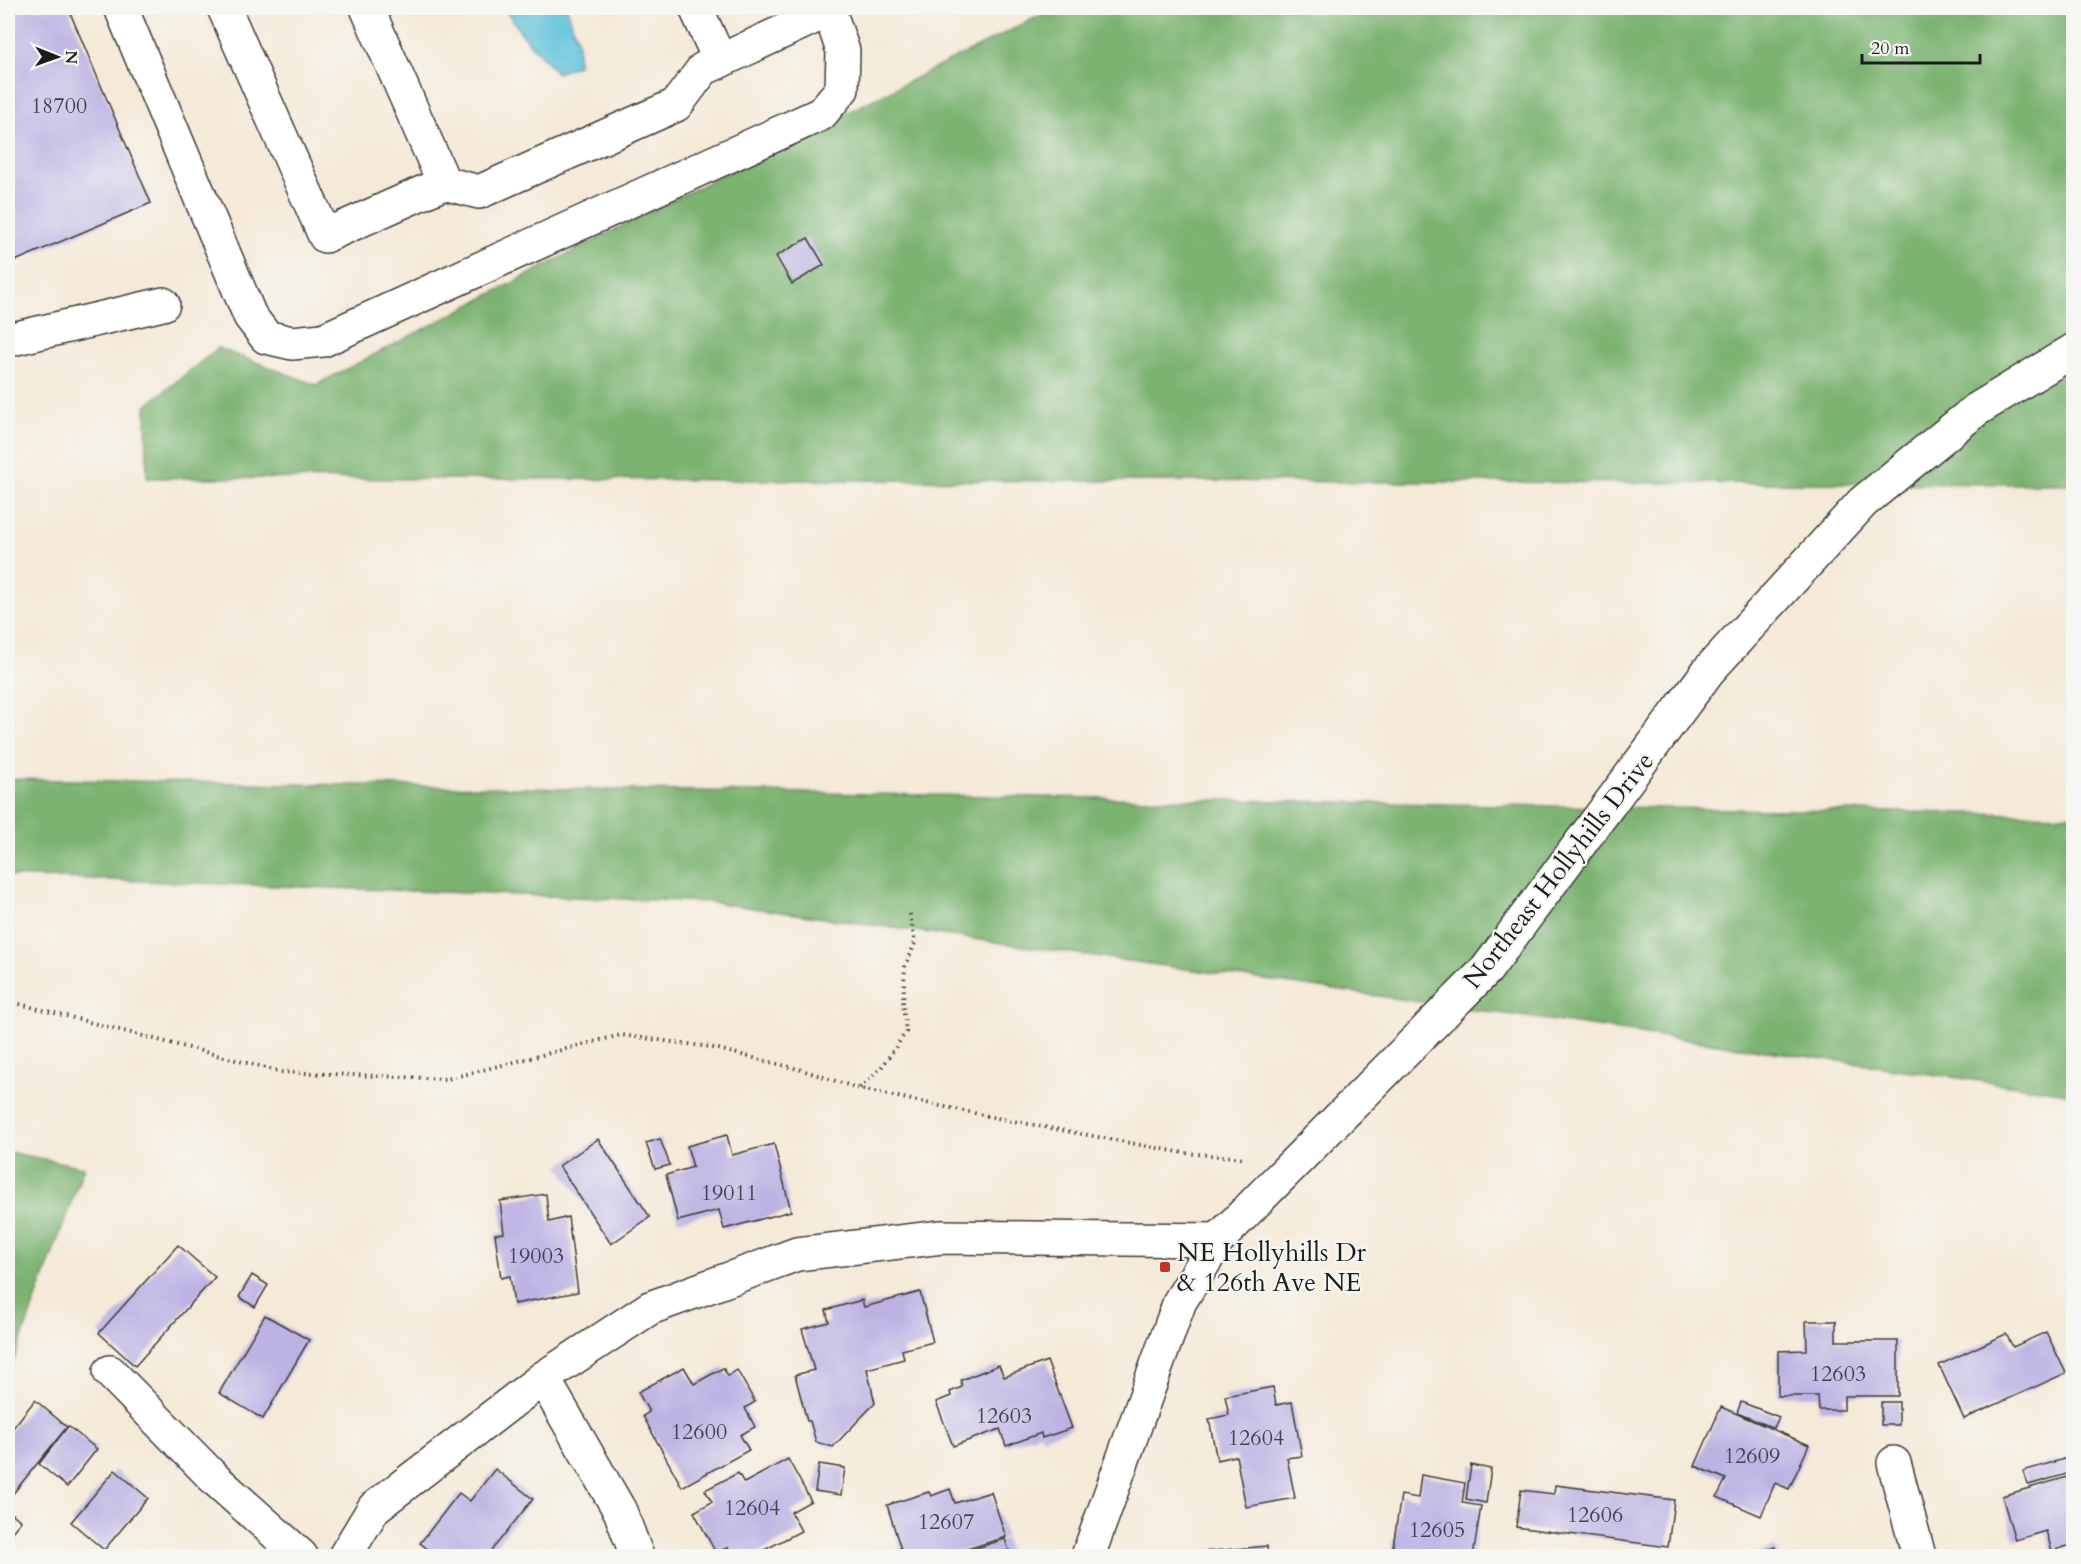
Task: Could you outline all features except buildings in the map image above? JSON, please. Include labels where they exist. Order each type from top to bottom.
[{"type":"main road","points":[[121,8],[250,316],[266,337],[292,343],[323,340],[821,114],[842,89],[843,51],[831,8],[703,69],[676,105],[479,192],[444,183],[325,236],[224,8]]},
{"type":"main road","points":[[367,8],[444,183]]},
{"type":"main road","points":[[696,8],[720,61]]},
{"type":"main road","points":[[8,340],[163,304]]},
{"type":"main road","name":"Northeast Hollyhills Drive","points":[[1088,1557],[1180,1301],[1218,1240],[1487,969],[1709,670],[1863,502],[1976,410],[2073,350]]},
{"type":"main road","points":[[345,1557],[374,1508],[543,1378],[650,1308],[797,1254],[942,1237],[1218,1240]]},
{"type":"main road","points":[[110,1372],[216,1480],[301,1557]]},
{"type":"main road","points":[[543,1378],[620,1511],[637,1557]]},
{"type":"main road","points":[[1894,1463],[1919,1557]]},
{"type":"path","points":[[860,1089],[881,1068],[906,1032],[903,1004],[905,967],[915,943],[910,914]]},
{"type":"path","points":[[8,1001],[282,1072],[447,1079],[621,1035],[710,1047],[802,1070],[860,1089],[1007,1120],[1184,1152],[1294,1163]]},
{"type":"green space","points":[[1055,8],[2073,8],[2073,484],[147,478],[146,406],[218,348],[316,385],[647,213]]},
{"type":"green space","points":[[8,779],[2073,815],[2073,1094],[710,902],[8,876]]},
{"type":"green space","points":[[8,1152],[84,1167],[8,1376]]},
{"type":"water","points":[[504,8],[567,8],[578,42],[578,65],[557,73],[525,38]]},
{"type":"place","name":"NE Hollyhills Dr & 126th Ave NE","points":[[1165,1267]]}]
